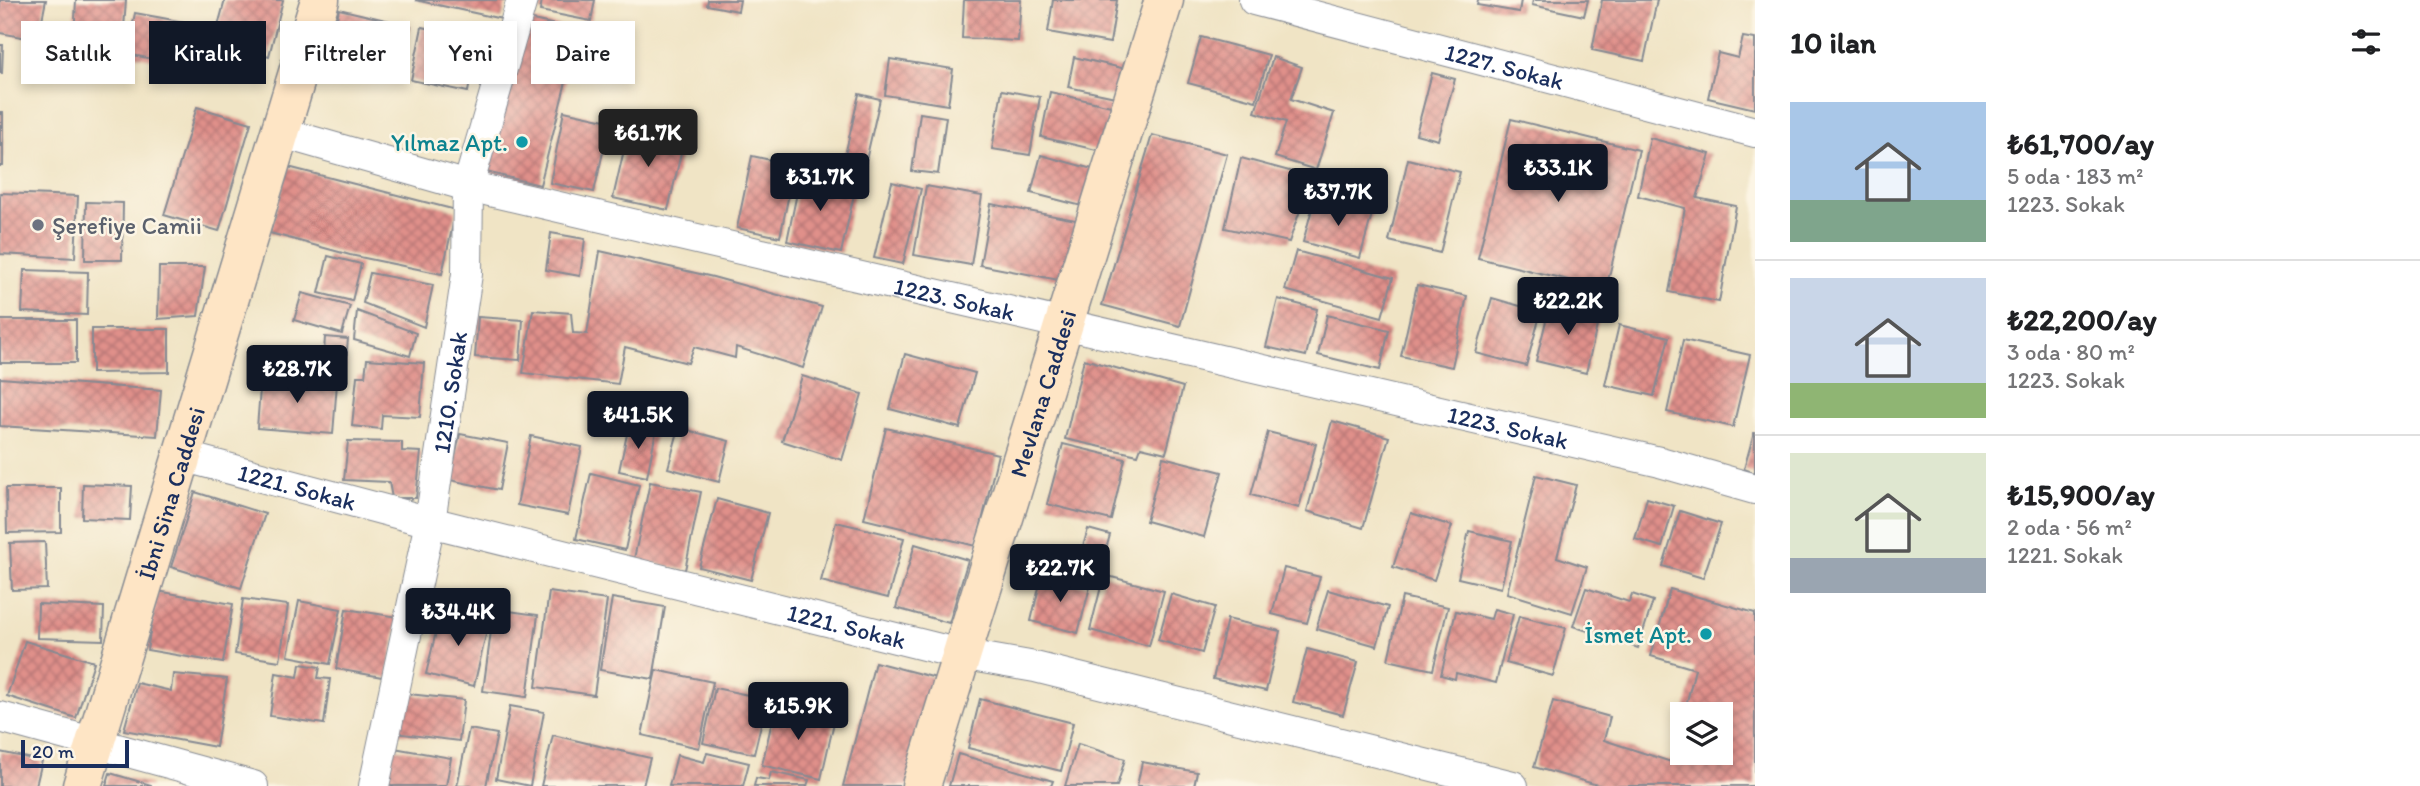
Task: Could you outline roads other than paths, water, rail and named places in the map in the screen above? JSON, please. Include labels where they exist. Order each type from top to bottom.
[{"type":"street","name":"İbni Sina Caddesi","points":[[82,786],[320,0]]},
{"type":"street","name":"1210. Sokak","points":[[374,786],[430,522],[467,274],[468,186],[522,0]]},
{"type":"street","name":"Mevlana Caddesi","points":[[921,786],[1164,0]]},
{"type":"street","name":"1227. Sokak","points":[[1254,0],[1755,132]]},
{"type":"street","name":"1223. Sokak","points":[[279,132],[468,186],[1660,462],[1755,489]]},
{"type":"street","name":"1221. Sokak","points":[[182,456],[430,522],[960,654],[1035,667],[1513,786]]},
{"type":"street","points":[[0,717],[97,741],[253,786]]},
{"type":"place","name":"Yılmaz Apt.","points":[[522,142]]},
{"type":"place","name":"Şerefiye Camii","points":[[38,225]]},
{"type":"place","name":"İsmet Apt.","points":[[1706,634]]}]
